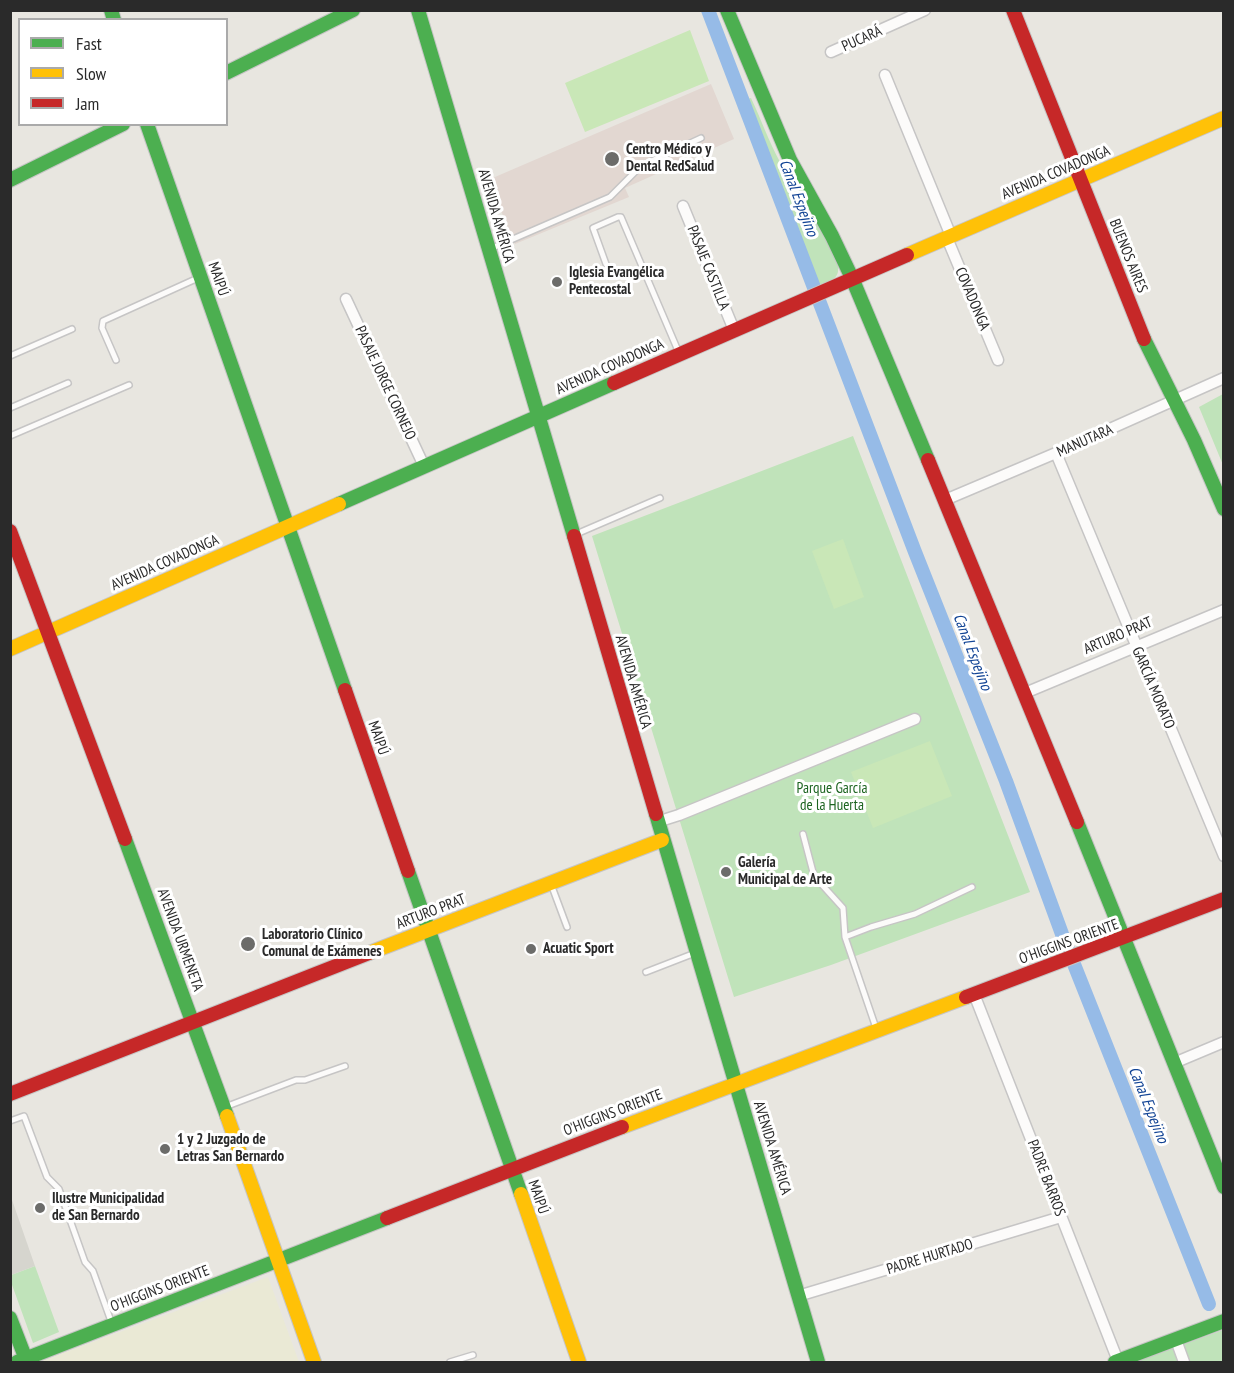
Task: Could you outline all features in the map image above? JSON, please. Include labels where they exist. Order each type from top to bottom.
[{"type":"street","points":[[228,72],[353,10]]},
{"type":"street","name":"AVENIDA AMÉRICA","points":[[418,10],[818,1362]]},
{"type":"street","points":[[727,10],[777,133],[798,177],[838,247],[852,278],[1025,693],[1222,1180]]},
{"type":"street","name":"PUCARÁ","points":[[831,52],[926,10]]},
{"type":"street","name":"BUENOS AIRES","points":[[1013,10],[1140,330],[1194,440],[1224,509]]},
{"type":"street","name":"COVADONGA","points":[[885,75],[998,360]]},
{"type":"street","name":"AVENIDA COVADONGA","points":[[10,649],[852,278],[1224,118]]},
{"type":"street","points":[[10,180],[119,126]]},
{"type":"street","name":"MAIPÚ","points":[[148,126],[579,1362]]},
{"type":"street","name":"PASAJE CASTILLA","points":[[683,206],[734,330]]},
{"type":"street","name":"PASAJE JORGE CORNEJO","points":[[346,299],[424,466]]},
{"type":"street","name":"MANUTARA","points":[[945,500],[1224,378]]},
{"type":"street","name":"GARCÍA MORATO","points":[[1056,453],[1224,856]]},
{"type":"street","name":"AVENIDA URMENETA","points":[[10,531],[193,1021],[314,1362]]},
{"type":"street","name":"ARTURO PRAT","points":[[1025,693],[1224,610]]},
{"type":"street","points":[[657,822],[915,719]]},
{"type":"street","name":"ARTURO PRAT","points":[[10,1094],[662,840]]},
{"type":"street","name":"O'HIGGINS ORIENTE","points":[[24,1361],[735,1083],[1124,939],[1224,899]]},
{"type":"street","name":"PADRE BARROS","points":[[974,994],[1117,1362]]},
{"type":"street","points":[[1174,1063],[1224,1042]]},
{"type":"street","name":"PADRE HURTADO","points":[[798,1296],[1061,1217]]},
{"type":"street","points":[[10,1318],[24,1361]]},
{"type":"street","points":[[1117,1362],[1224,1321]]},
{"type":"street","points":[[1176,1340],[1184,1362]]},
{"type":"lane","points":[[489,249],[610,197],[641,166],[701,138]]},
{"type":"lane","points":[[606,264],[593,228],[621,217],[679,354]]},
{"type":"lane","points":[[116,360],[102,328],[103,321],[200,278]]},
{"type":"lane","points":[[10,356],[72,329]]},
{"type":"lane","points":[[10,408],[68,383]]},
{"type":"lane","points":[[10,435],[129,385]]},
{"type":"lane","points":[[572,535],[660,498]]},
{"type":"lane","points":[[803,834],[817,880],[843,908],[845,937],[877,1030]]},
{"type":"lane","points":[[551,883],[567,927]]},
{"type":"lane","points":[[845,937],[915,914],[972,887]]},
{"type":"lane","points":[[646,972],[696,953]]},
{"type":"lane","points":[[224,1108],[296,1080],[305,1080],[345,1066]]},
{"type":"lane","points":[[10,1121],[24,1116],[47,1177],[59,1189],[85,1262],[93,1271],[113,1325]]},
{"type":"lane","points":[[450,1362],[473,1355]]},
{"type":"shaded area","name":"Centro Médico y Dental RedSalud","points":[[711,84],[734,139],[625,188],[629,197],[515,244],[488,180]]},
{"type":"shaded area","points":[[11,1197],[35,1266],[10,1275]]},
{"type":"shaded area","points":[[268,1277],[299,1362],[42,1362],[42,1361]]},
{"type":"green space","points":[[690,30],[709,81],[585,132],[565,83]]},
{"type":"green space","points":[[751,98],[780,162],[833,249],[838,272],[830,281],[819,285],[744,100]]},
{"type":"green space","points":[[1223,394],[1223,465],[1199,407]]},
{"type":"green space","name":"Parque García de la Huerta","points":[[853,436],[1030,892],[831,965],[734,997],[592,536]]},
{"type":"green space","points":[[843,539],[864,597],[834,609],[812,551]]},
{"type":"green space","points":[[930,741],[952,796],[873,828],[851,772]]},
{"type":"green space","points":[[35,1266],[59,1332],[33,1343],[11,1282],[11,1275]]},
{"type":"green space","points":[[1223,1330],[1223,1362],[1136,1362]]},
{"type":"waterway","name":"Canal Espejino","points":[[708,10],[915,552],[1006,781],[1062,934],[1209,1304]]},
{"type":"traffic: fast","points":[[111,10],[113,18]]},
{"type":"traffic: fast","points":[[228,72],[353,10]]},
{"type":"traffic: fast","points":[[418,10],[574,536]]},
{"type":"traffic: fast","points":[[727,10],[790,160],[832,236],[852,278],[928,460]]},
{"type":"traffic: fast","points":[[10,180],[119,126]]},
{"type":"traffic: fast","points":[[148,126],[345,690]]},
{"type":"traffic: fast","points":[[1144,339],[1194,440],[1224,509]]},
{"type":"traffic: fast","points":[[339,504],[614,383]]},
{"type":"traffic: fast","points":[[656,814],[818,1362]]},
{"type":"traffic: fast","points":[[1077,822],[1224,1187]]},
{"type":"traffic: fast","points":[[125,839],[227,1116]]},
{"type":"traffic: fast","points":[[408,871],[521,1194]]},
{"type":"traffic: fast","points":[[17,1362],[387,1218]]},
{"type":"traffic: fast","points":[[10,1318],[27,1362]]},
{"type":"traffic: fast","points":[[1115,1362],[1224,1321]]},
{"type":"traffic: slow","points":[[907,255],[1224,118]]},
{"type":"traffic: slow","points":[[10,649],[339,504]]},
{"type":"traffic: slow","points":[[369,953],[662,840]]},
{"type":"traffic: slow","points":[[622,1127],[966,997]]},
{"type":"traffic: slow","points":[[227,1116],[314,1362]]},
{"type":"traffic: slow","points":[[521,1194],[579,1362]]},
{"type":"traffic: jam","points":[[1013,10],[1144,339]]},
{"type":"traffic: jam","points":[[614,383],[907,255]]},
{"type":"traffic: jam","points":[[928,460],[1077,822]]},
{"type":"traffic: jam","points":[[10,531],[125,839]]},
{"type":"traffic: jam","points":[[574,536],[656,814]]},
{"type":"traffic: jam","points":[[345,690],[408,871]]},
{"type":"traffic: jam","points":[[966,997],[1224,899]]},
{"type":"traffic: jam","points":[[10,1094],[369,953]]},
{"type":"traffic: jam","points":[[387,1218],[622,1127]]},
{"type":"place","name":"Centro Médico y Dental RedSalud","points":[[612,159]]},
{"type":"place","name":"Iglesia Evangélica Pentecostal","points":[[557,282]]},
{"type":"place","name":"Galería Municipal de Arte","points":[[726,872]]},
{"type":"place","name":"Laboratorio Clínico Comunal de Exámenes","points":[[248,944]]},
{"type":"place","name":"Acuatic Sport","points":[[531,949]]},
{"type":"place","name":"1 y 2 Juzgado de Letras San Bernardo","points":[[165,1149]]},
{"type":"place","name":"Ilustre Municipalidad de San Bernardo","points":[[40,1208]]}]
